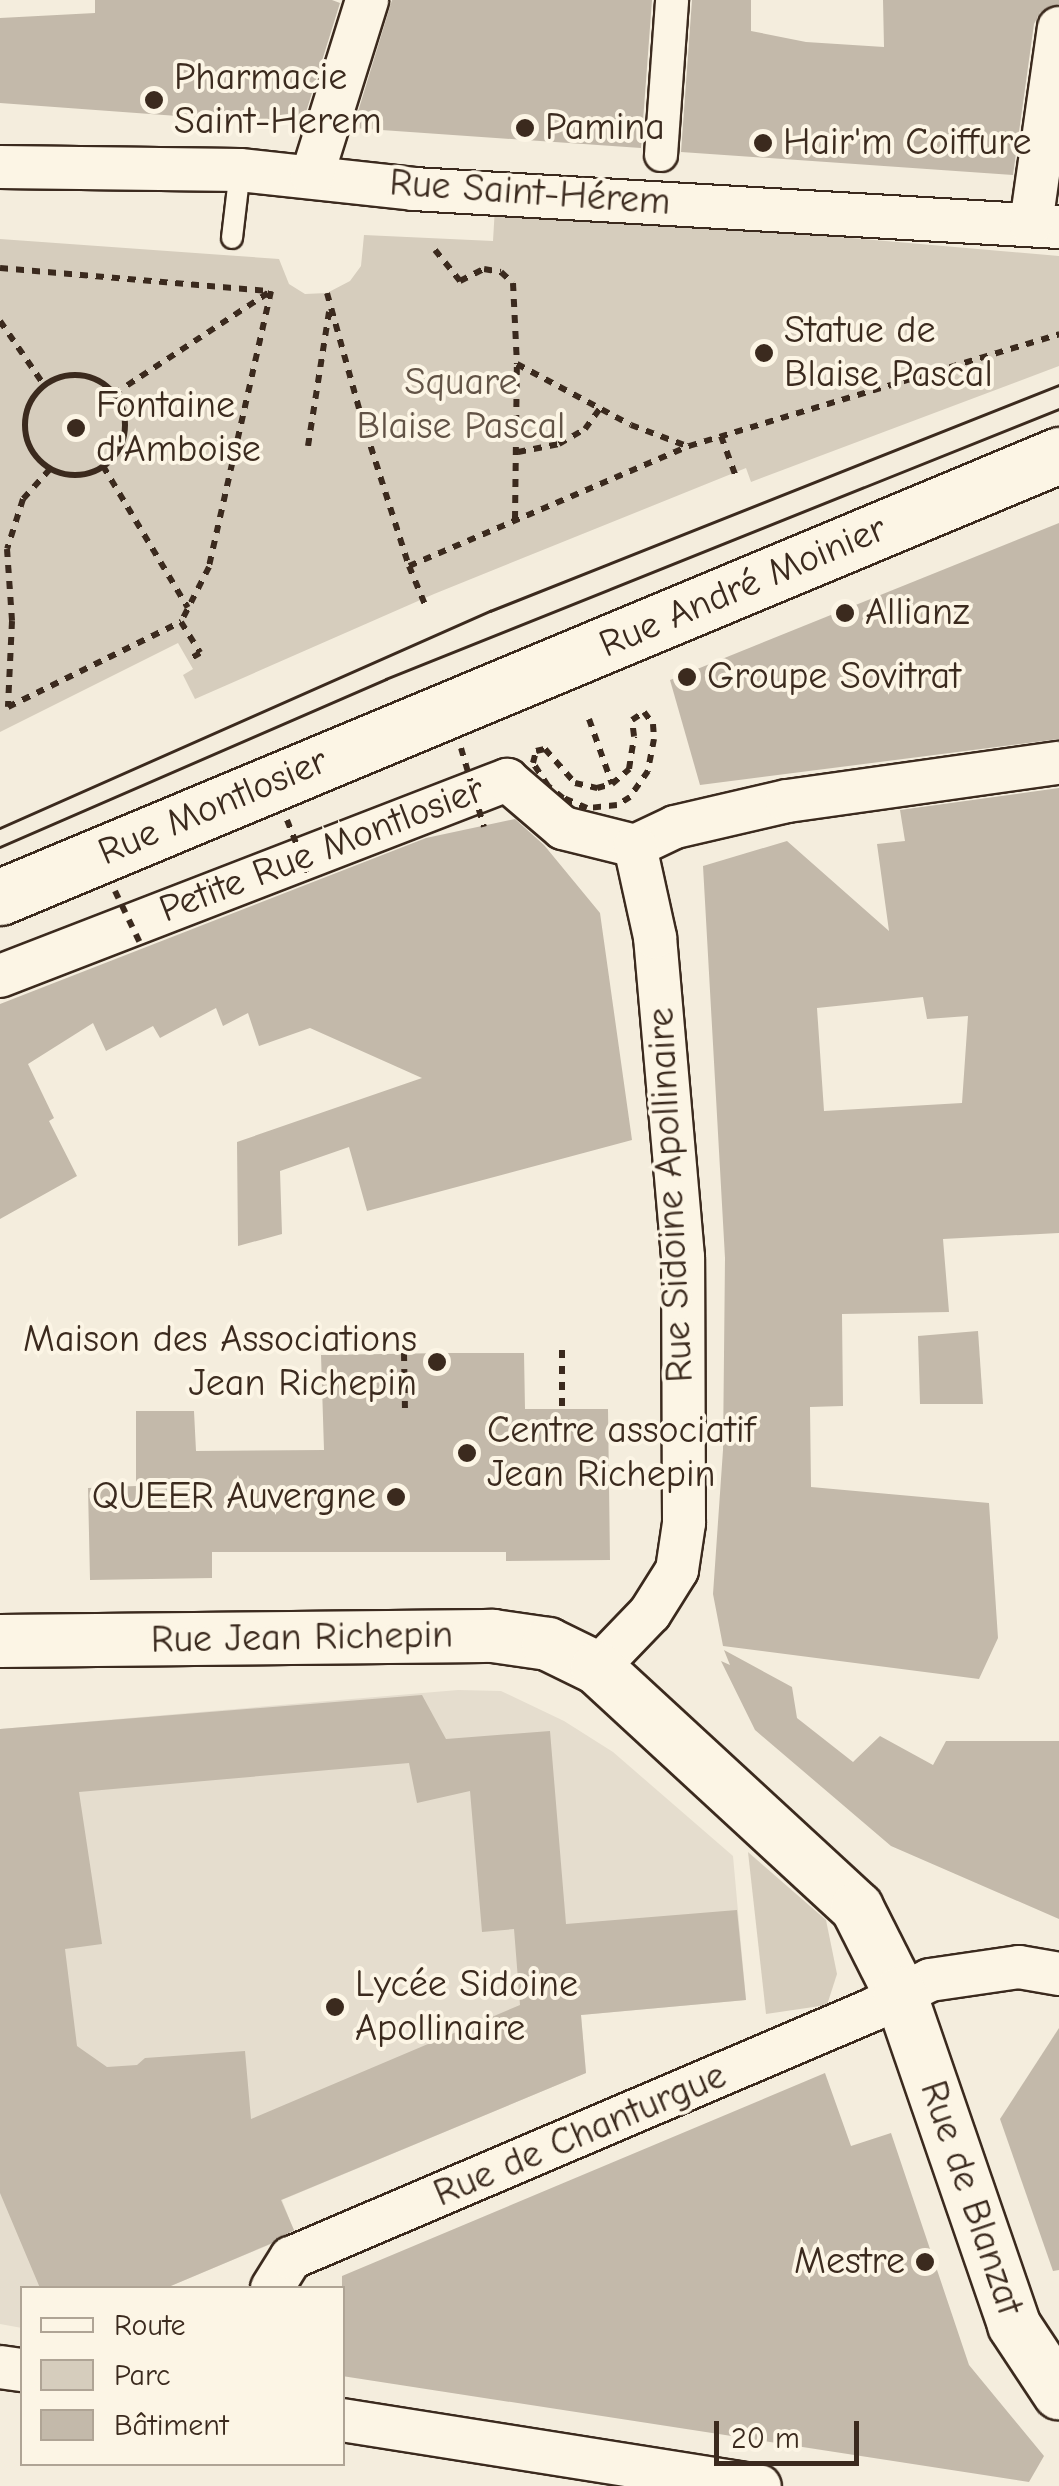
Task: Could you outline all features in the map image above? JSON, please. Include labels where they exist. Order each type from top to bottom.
[{"type":"main road","name":"Rue André Moinier","points":[[444,733],[1059,455]]},
{"type":"main road","name":"Rue Montlosier","points":[[0,897],[444,733]]},
{"type":"street","points":[[312,176],[367,0]]},
{"type":"street","points":[[661,155],[672,0]]},
{"type":"street","points":[[1045,226],[1059,28]]},
{"type":"street","name":"Rue Saint-Hérem","points":[[0,167],[240,170],[414,188],[1045,226]]},
{"type":"street","points":[[635,846],[676,827],[787,801],[1059,763]]},
{"type":"street","name":"Petite Rue Montlosier","points":[[0,976],[506,780],[563,828],[635,846]]},
{"type":"street","name":"Rue Sidoine Apollinaire","points":[[597,1668],[650,1613],[676,1570],[684,1523],[683,1257],[655,937],[635,846]]},
{"type":"street","name":"Rue Jean Richepin","points":[[0,1641],[492,1636],[548,1644],[597,1668]]},
{"type":"street","points":[[597,1668],[835,1883],[857,1908],[900,1993]]},
{"type":"street","name":"Rue de Chanturgue","points":[[273,2286],[291,2258],[872,2010],[930,1980],[1039,1970]]},
{"type":"street","name":"Rue de Blanzat","points":[[900,1993],[1007,2307],[1059,2393]]},
{"type":"street","points":[[345,2420],[760,2486]]},
{"type":"lane","points":[[232,238],[240,170]]},
{"type":"path","points":[[435,250],[460,281],[484,269],[501,272],[514,282],[516,518]]},
{"type":"path","points":[[0,268],[271,291]]},
{"type":"path","points":[[114,394],[271,291]]},
{"type":"path","points":[[50,469],[23,500],[7,548],[12,621],[8,707],[181,622],[209,567],[271,291]]},
{"type":"path","points":[[327,293],[409,566],[426,606]]},
{"type":"path","points":[[308,446],[330,306]]},
{"type":"path","points":[[0,321],[44,385]]},
{"type":"path","points":[[409,566],[688,446],[1059,334]]},
{"type":"path","points":[[517,364],[631,425],[688,446]]},
{"type":"path","points":[[73,375],[102,383],[114,394],[125,424],[115,455],[103,466],[77,475],[50,469],[37,458],[24,429],[26,412],[44,385],[73,375]]},
{"type":"path","points":[[518,452],[559,444],[585,429],[600,408]]},
{"type":"path","points":[[720,436],[736,478]]},
{"type":"path","points":[[103,466],[189,609]]},
{"type":"path","points":[[181,622],[200,653],[188,660]]},
{"type":"path","points":[[589,718],[612,784],[628,769],[632,758],[632,720],[644,712],[653,724],[648,771],[630,798]]},
{"type":"path","points":[[444,733],[484,827]]},
{"type":"path","points":[[286,820],[310,876]]},
{"type":"path","points":[[115,891],[142,947]]},
{"type":"path","points":[[562,1350],[562,1410]]},
{"type":"path","points":[[404,1353],[405,1408]]},
{"type":"shaded area","name":"Lycée Sidoine Apollinaire","points":[[458,1690],[501,1691],[564,1721],[613,1752],[733,1856],[746,2000],[581,2015],[586,2073],[282,2200],[295,2234],[171,2286],[20,2286],[20,2328],[0,2324],[0,1729]]},
{"type":"green space","name":"Square Blaise Pascal","points":[[495,207],[1059,256],[1059,366],[751,482],[746,468],[434,594],[195,699],[183,675],[193,669],[178,643],[0,732],[0,239],[279,259],[289,284],[305,294],[327,293],[350,281],[361,266],[364,235],[493,241]]},
{"type":"green space","points":[[748,1852],[826,1920],[837,1974],[827,2005],[766,2014]]},
{"type":"building","points":[[95,0],[340,3],[302,125],[0,103],[0,18],[95,13]]},
{"type":"building","points":[[392,0],[652,0],[641,148],[353,128]]},
{"type":"building","points":[[692,0],[751,0],[751,31],[806,42],[884,47],[883,0],[1059,0],[1059,4],[1040,12],[1034,24],[1013,175],[681,152]]},
{"type":"building","points":[[1059,523],[1059,739],[700,785],[670,680]]},
{"type":"building","points":[[1059,788],[1059,1233],[943,1239],[949,1312],[842,1314],[843,1406],[810,1407],[811,1487],[989,1503],[998,1638],[979,1679],[723,1646],[713,1594],[723,1450],[725,1258],[703,866],[787,841],[889,931],[877,844],[905,841],[900,810]],"holes":[[[923,997],[927,1019],[968,1016],[962,1103],[824,1111],[817,1008]]]},
{"type":"building","points":[[515,819],[544,845],[600,913],[632,1140],[367,1211],[349,1147],[280,1171],[282,1234],[238,1246],[237,1142],[422,1078],[310,1028],[259,1046],[248,1013],[223,1026],[216,1008],[160,1038],[153,1026],[106,1051],[93,1023],[28,1064],[54,1118],[49,1121],[77,1176],[0,1219],[0,1004],[426,838]]},
{"type":"building","points":[[978,1331],[983,1404],[920,1404],[918,1336]]},
{"type":"building","points":[[524,1353],[525,1409],[608,1409],[610,1560],[506,1561],[506,1552],[212,1552],[212,1578],[90,1580],[88,1488],[136,1486],[136,1411],[194,1411],[196,1451],[324,1450],[321,1355]]},
{"type":"building","points":[[724,1650],[792,1687],[797,1718],[853,1762],[880,1736],[933,1765],[946,1741],[1059,1741],[1059,1919],[891,1846],[755,1730],[721,1661],[730,1665]]},
{"type":"building","points":[[422,1695],[446,1739],[550,1731],[566,1924],[737,1910],[746,2000],[581,2015],[586,2073],[281,2200],[294,2230],[171,2286],[39,2286],[0,2193],[0,1729]],"holes":[[[409,1763],[417,1803],[470,1791],[482,1932],[514,1929],[520,2005],[251,2119],[245,2051],[145,2058],[137,2065],[107,2067],[77,2046],[65,1949],[102,1944],[79,1792]]]},
{"type":"building","points":[[1059,2028],[1059,2270],[1053,2271],[1000,2119]]},
{"type":"building","points":[[825,2073],[851,2146],[891,2133],[969,2365],[1044,2456],[1029,2482],[345,2376],[342,2276]]},
{"type":"tram line","points":[[0,828],[490,611],[1059,385]]},
{"type":"tram line","points":[[0,847],[386,679],[1059,409]]},
{"type":"place","name":"Pharmacie Saint-Herem","points":[[154,100]]},
{"type":"place","name":"Pamina","points":[[525,128]]},
{"type":"place","name":"Hair'm Coiffure","points":[[763,143]]},
{"type":"place","name":"Statue de Blaise Pascal","points":[[764,353]]},
{"type":"place","name":"Fontaine d'Amboise","points":[[76,428]]},
{"type":"place","name":"Allianz","points":[[845,613]]},
{"type":"place","name":"Groupe Sovitrat","points":[[687,677]]},
{"type":"place","name":"Maison des Associations Jean Richepin","points":[[437,1362]]},
{"type":"place","name":"Centre associatif Jean Richepin","points":[[467,1453]]},
{"type":"place","name":"QUEER Auvergne","points":[[396,1497]]},
{"type":"place","name":"Lycée Sidoine Apollinaire","points":[[335,2007]]},
{"type":"place","name":"Mestre","points":[[925,2262]]}]
